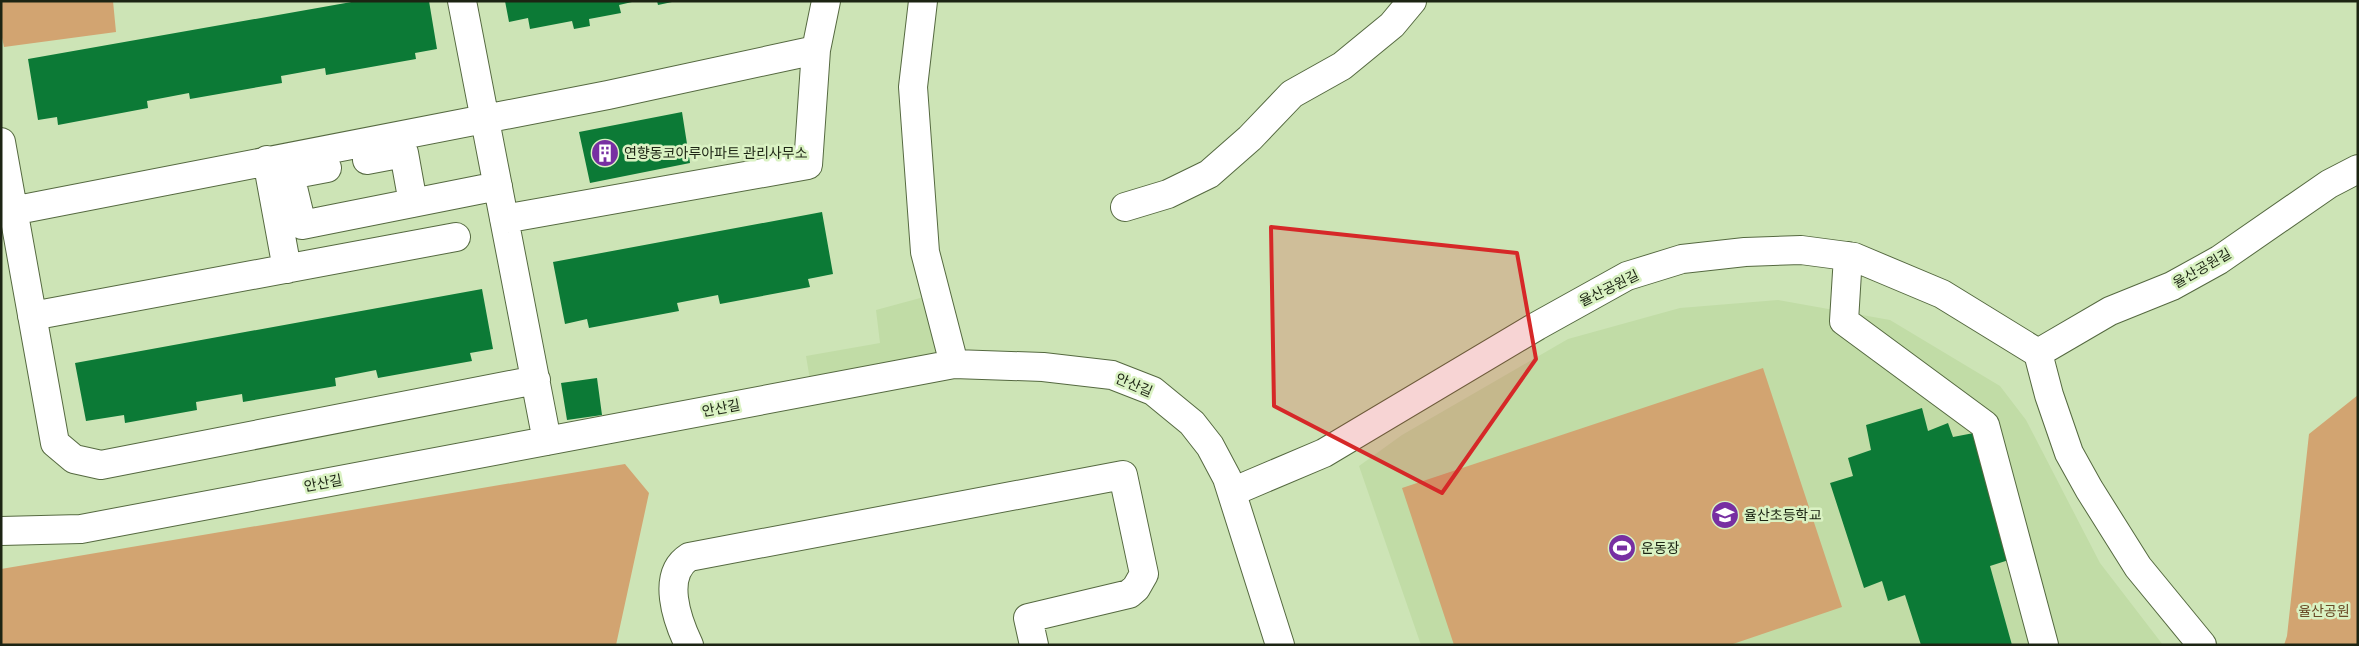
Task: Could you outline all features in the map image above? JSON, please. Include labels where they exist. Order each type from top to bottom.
[{"type":"street","points":[[462,1],[547,441]]},
{"type":"street","points":[[504,219],[808,165],[816,50],[826,1]]},
{"type":"street","points":[[923,1],[913,87],[925,242],[954,364]]},
{"type":"street","points":[[1125,207],[1168,194],[1209,174],[1250,138],[1292,94],[1342,66],[1392,24],[1412,1]]},
{"type":"street","points":[[12,211],[608,95],[816,50]]},
{"type":"street","points":[[1,142],[55,444],[74,459],[101,465],[536,380]]},
{"type":"street","points":[[267,160],[287,269]]},
{"type":"street","name":"율산공원길","points":[[1232,492],[1324,453],[1537,326],[1627,276],[1682,260],[1745,252],[1801,250],[1848,256],[1902,276],[1942,294],[2038,353],[2110,311],[2172,286],[2219,260],[2329,184],[2358,169]]},
{"type":"street","points":[[413,203],[498,186]]},
{"type":"street","points":[[32,316],[456,237]]},
{"type":"street","points":[[1848,256],[1844,321],[1985,425],[2044,645]]},
{"type":"street","points":[[2038,353],[2049,395],[2069,452],[2089,489],[2138,567],[2202,645]]},
{"type":"street","name":"안산길","points":[[1,531],[81,528],[954,364],[1043,367],[1112,375],[1153,391],[1192,424],[1210,446],[1228,478],[1280,645]]},
{"type":"street","points":[[689,645],[682,630],[672,580],[680,563],[689,557],[1123,475],[1144,574],[1142,581],[1129,594],[1028,618],[1034,645]]},
{"type":"highlighted area","points":[[1271,227],[1517,253],[1536,359],[1442,493],[1274,406]]},
{"type":"shaded area","points":[[924,297],[939,356],[810,380],[806,356],[880,343],[876,310]]},
{"type":"shaded area","name":"율산초등학교","points":[[1778,300],[1890,320],[2000,386],[2026,420],[2100,563],[2163,645],[1421,645],[1359,466],[1402,435],[1568,339],[1680,308]]},
{"type":"green space","points":[[1,1],[113,1],[116,32],[4,47],[1,33]]},
{"type":"green space","name":"운동장","points":[[1763,368],[1842,607],[1730,645],[1454,645],[1402,488]]},
{"type":"green space","name":"율산공원","points":[[2358,395],[2358,645],[2284,645],[2287,636],[2309,434]]},
{"type":"green space","points":[[625,464],[649,493],[616,645],[1,645],[1,569]]},
{"type":"building","points":[[357,1],[429,1],[437,49],[415,53],[416,59],[326,75],[325,68],[281,76],[282,83],[190,99],[189,93],[147,101],[148,108],[58,125],[57,117],[38,120],[28,59]]},
{"type":"building","points":[[505,1],[632,2],[619,5],[621,13],[589,19],[590,26],[574,29],[572,21],[530,29],[528,18],[509,22]]},
{"type":"building","points":[[657,1],[672,1],[672,2],[658,5]]},
{"type":"building","points":[[682,112],[690,163],[590,183],[579,132]]},
{"type":"building","points":[[822,212],[833,274],[808,279],[810,287],[720,304],[718,295],[677,303],[679,311],[589,328],[587,319],[565,324],[553,262]]},
{"type":"building","points":[[482,289],[493,349],[470,353],[472,361],[378,378],[376,370],[335,378],[336,386],[243,402],[242,394],[196,402],[197,410],[125,423],[124,415],[86,421],[75,363]]},
{"type":"building","points":[[597,378],[602,415],[567,420],[561,383]]},
{"type":"building","points":[[1922,408],[1928,431],[1948,423],[1953,437],[1979,432],[2015,558],[1990,566],[2012,645],[1921,645],[1905,595],[1888,601],[1882,581],[1864,588],[1830,483],[1853,476],[1848,458],[1871,450],[1866,425]]},
{"type":"place","name":"연향동코아루아파트 관리사무소","points":[[605,153]]},
{"type":"place","name":"율산초등학교","points":[[1725,515]]},
{"type":"place","name":"운동장","points":[[1622,548]]}]
